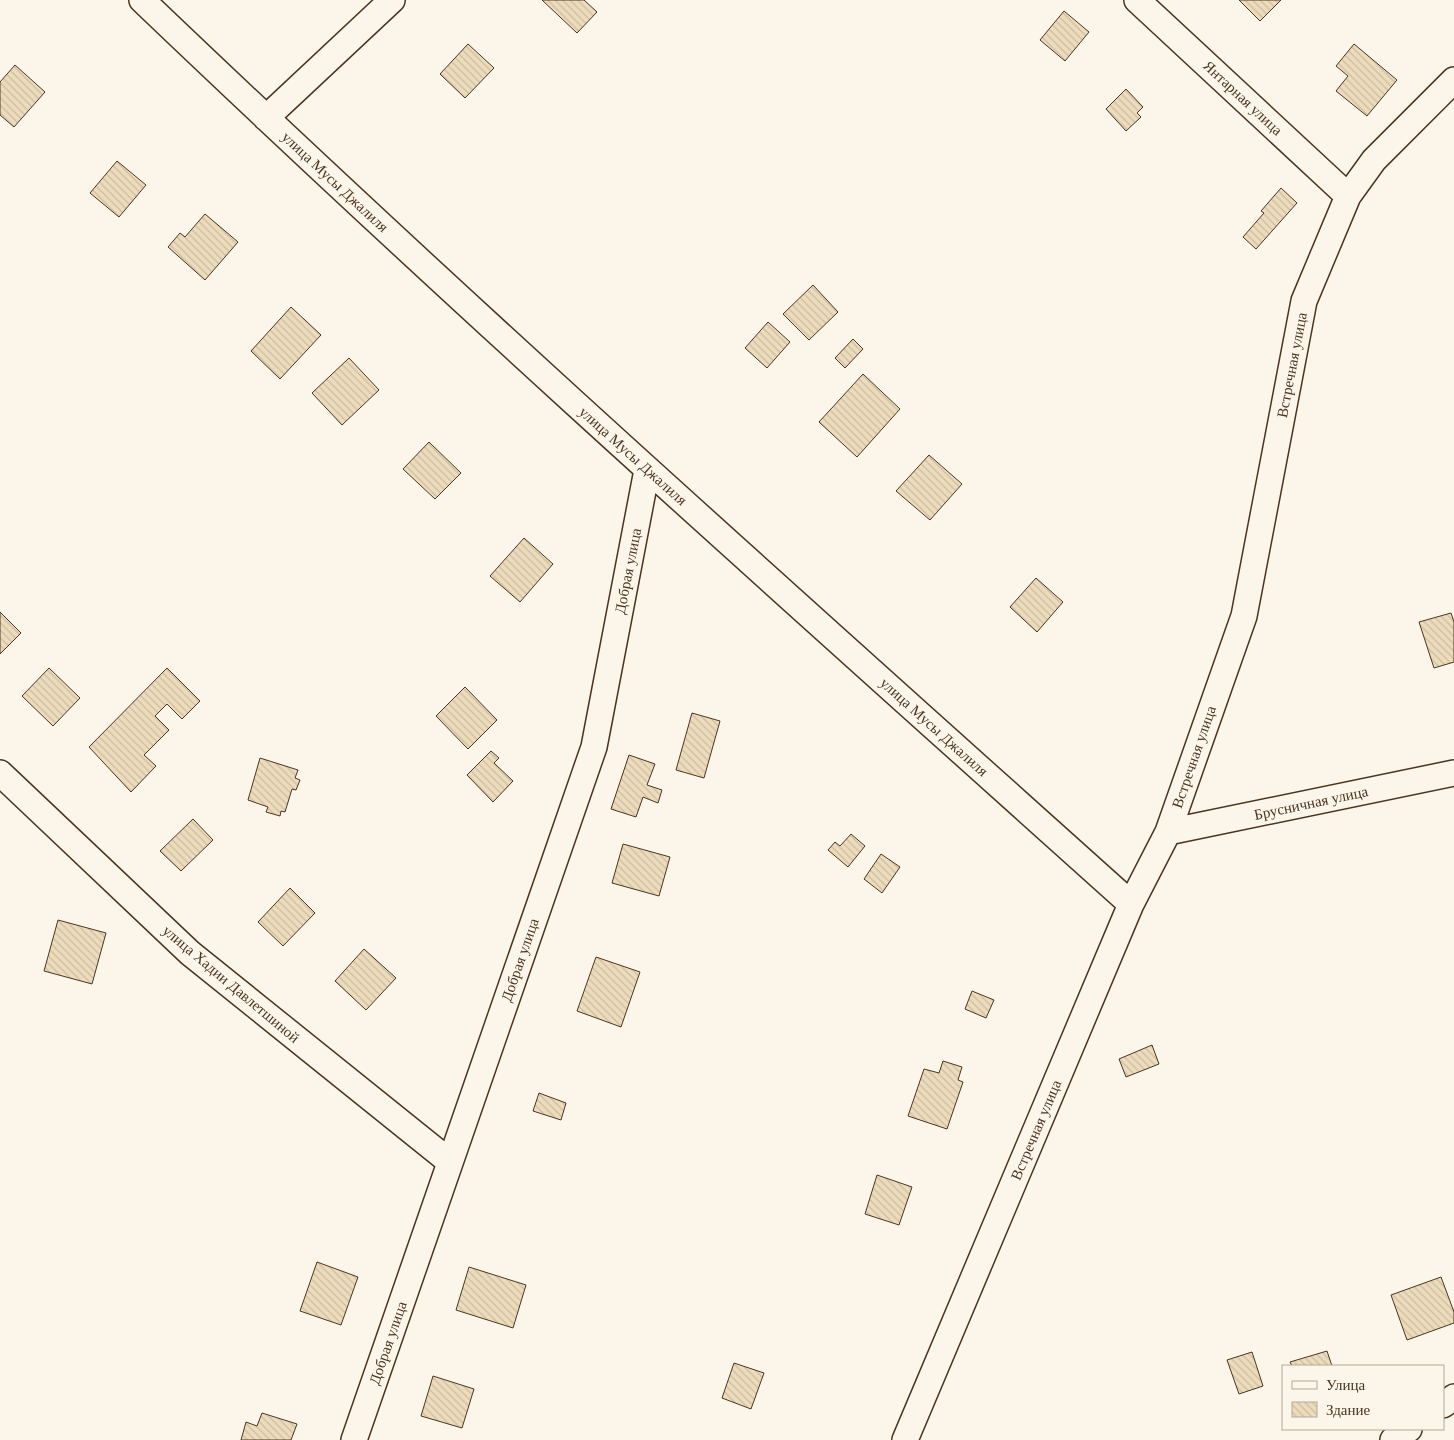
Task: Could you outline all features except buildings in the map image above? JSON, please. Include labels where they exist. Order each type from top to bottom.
[{"type":"street","name":"улица Мусы Джалиля","points":[[142,0],[266,118],[647,470],[1131,904]]},
{"type":"street","points":[[266,118],[392,0]]},
{"type":"street","name":"Янтарная улица","points":[[1137,0],[1348,196]]},
{"type":"street","name":"Встречная улица","points":[[905,1440],[1131,904],[1168,832],[1244,616],[1304,301],[1348,196],[1374,160],[1454,80]]},
{"type":"street","name":"Добрая улица","points":[[354,1440],[594,747],[647,470]]},
{"type":"street","name":"улица Хадии Давлетшиной","points":[[0,773],[190,953],[450,1162]]},
{"type":"street","name":"Брусничная улица","points":[[1168,832],[1454,773]]},
{"type":"street","points":[[1394,1440],[1408,1430]]}]
